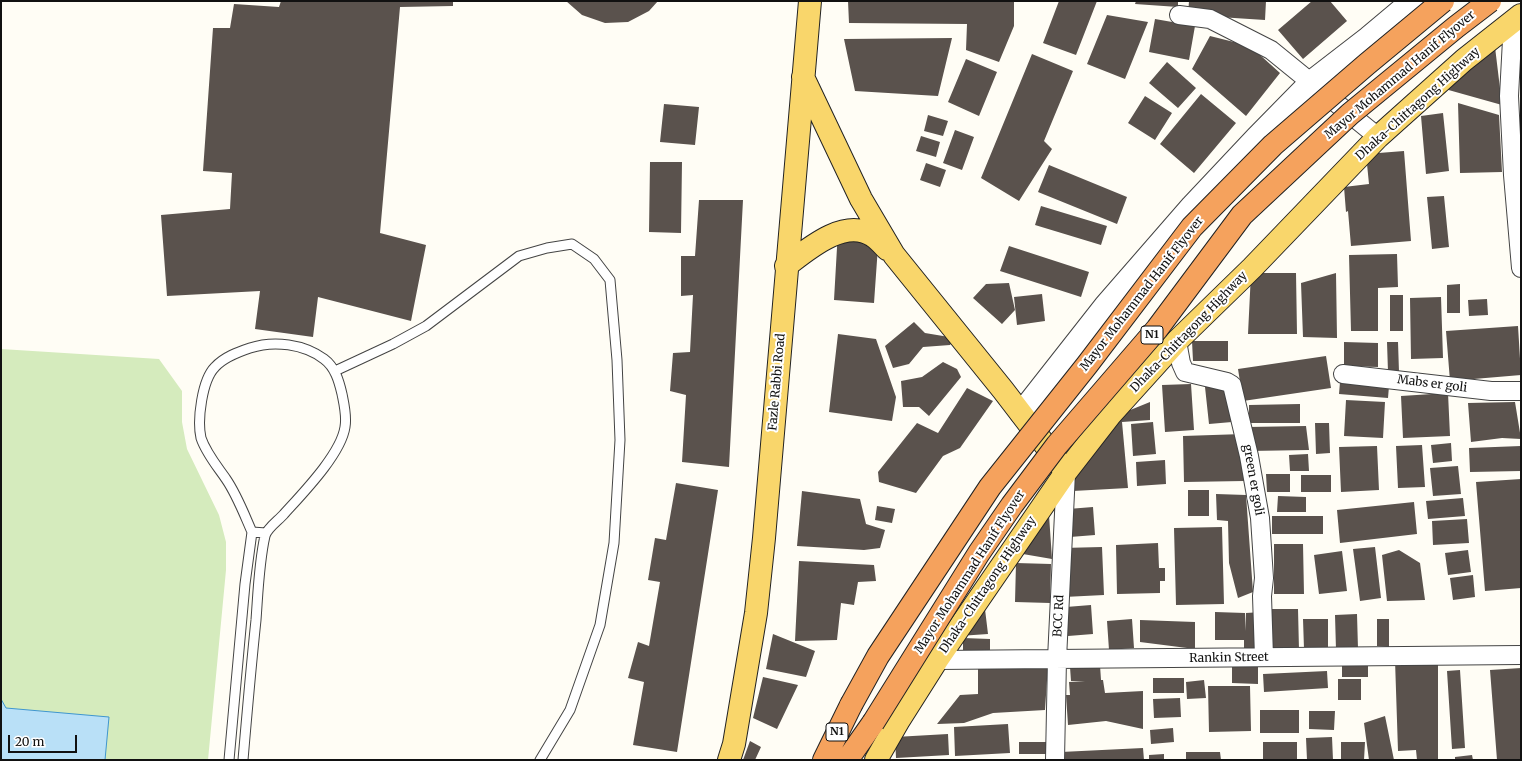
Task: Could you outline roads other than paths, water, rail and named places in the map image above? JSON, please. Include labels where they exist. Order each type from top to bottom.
[{"type":"highway","name":"Mayor Mohammad Hanif Flyover","points":[[824,760],[851,704],[878,656],[990,487],[1087,365],[1192,228],[1273,145],[1443,1]]},
{"type":"highway","name":"Mayor Mohammad Hanif Flyover","points":[[847,760],[874,723],[979,554],[1012,505],[1057,445],[1157,329],[1242,215],[1350,114],[1490,1]]},
{"type":"main road","name":"Fazle Rabbi Road","points":[[729,760],[734,744],[756,613],[810,1]]},
{"type":"main road","name":"Dhaka-Chittagong Highway","points":[[876,760],[937,660],[1066,472],[1111,414],[1177,341],[1252,268],[1378,137],[1464,60],[1517,18]]},
{"type":"main road","points":[[803,76],[861,199],[894,255],[1021,413],[1066,472]]},
{"type":"main road","points":[[786,266],[811,247],[843,231],[860,232],[872,235],[894,255]]},
{"type":"street","points":[[1021,413],[1105,306],[1187,212],[1311,82],[1368,38],[1412,1]]},
{"type":"street","points":[[1179,15],[1210,19],[1271,50],[1378,137]]},
{"type":"street","points":[[1517,18],[1509,96],[1513,175],[1520,259]]},
{"type":"street","name":"green er goli","points":[[1177,341],[1181,363],[1185,372],[1222,380],[1232,385],[1249,456],[1260,518],[1264,578],[1262,596],[1264,657]]},
{"type":"street","name":"Mabs er goli","points":[[1343,374],[1491,391],[1521,391]]},
{"type":"street","name":"BCC Rd","points":[[1055,760],[1057,659],[1066,472]]},
{"type":"street","name":"Rankin Street","points":[[937,660],[1521,655]]},
{"type":"lane","points":[[335,371],[393,344],[426,326],[519,256],[547,248],[572,244],[594,259],[610,280],[617,360],[620,440],[614,543],[600,625],[570,710],[540,760]]},
{"type":"lane","points":[[228,760],[252,532],[235,494],[208,452],[201,438],[200,411],[204,388],[214,368],[226,358],[239,352],[258,345],[277,343],[296,346],[314,352],[326,360],[335,371],[345,407],[345,426],[340,443],[316,478],[266,533],[259,586],[243,760]]},
{"type":"lane","points":[[252,532],[266,533]]},
{"type":"lane","points":[[238,659],[252,660]]},
{"type":"water","points":[[1,699],[6,708],[109,717],[105,760],[1,760]]}]
